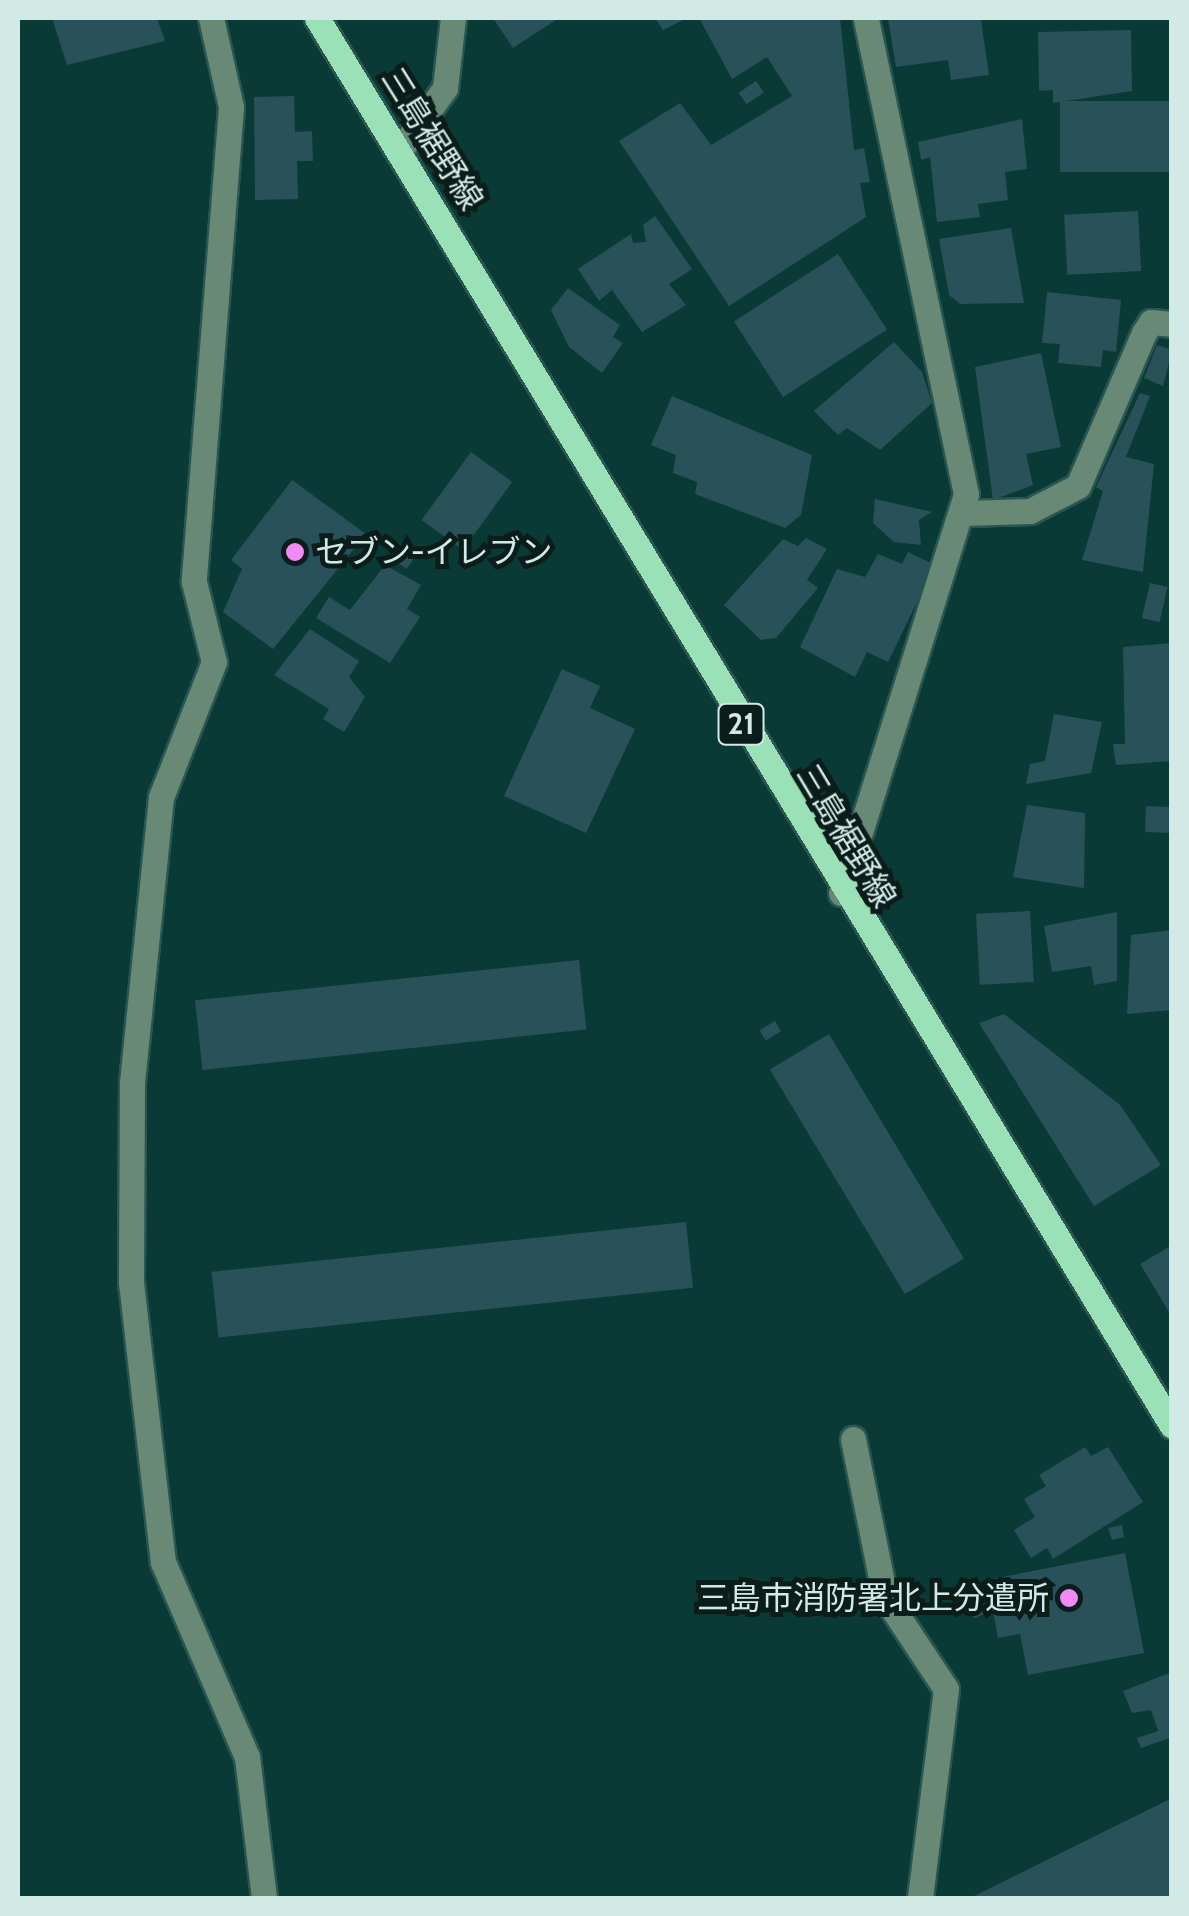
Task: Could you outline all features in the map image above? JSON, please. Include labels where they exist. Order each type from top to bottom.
[{"type":"main road","name":"三島裾野線","points":[[317,18],[401,148],[841,893],[1172,1426]]},
{"type":"street","points":[[212,18],[231,106],[194,582],[214,662],[161,797],[132,1084],[131,1282],[163,1562],[247,1757],[264,1898]]},
{"type":"street","points":[[401,148],[445,88],[453,18]]},
{"type":"street","points":[[841,893],[965,513],[952,397],[883,130],[866,18]]},
{"type":"street","points":[[965,513],[1030,511],[1078,486],[1144,334],[1151,322],[1172,324]]},
{"type":"street","points":[[853,1439],[885,1597],[946,1689],[920,1898]]},
{"type":"building","points":[[52,18],[157,18],[165,41],[67,65]]},
{"type":"building","points":[[493,18],[559,18],[513,48]]},
{"type":"building","points":[[655,18],[687,18],[663,30]]},
{"type":"building","points":[[699,18],[840,18],[854,150],[864,148],[870,182],[860,183],[866,217],[729,306],[619,141],[680,103],[711,145],[792,96],[767,57],[732,79]]},
{"type":"building","points":[[888,18],[981,20],[989,75],[951,80],[948,60],[896,67]]},
{"type":"building","points":[[1131,30],[1132,91],[1053,103],[1053,90],[1039,91],[1038,32]]},
{"type":"building","points":[[756,81],[764,93],[746,104],[739,93]]},
{"type":"building","points":[[294,96],[295,132],[312,131],[313,161],[297,161],[298,199],[255,200],[254,97]]},
{"type":"building","points":[[1060,101],[1172,101],[1172,172],[1060,172]]},
{"type":"building","points":[[1022,119],[1027,169],[1005,172],[1008,200],[978,204],[980,217],[937,222],[930,157],[921,160],[918,142]]},
{"type":"building","points":[[1138,211],[1141,271],[1067,275],[1064,215]]},
{"type":"building","points":[[655,216],[692,269],[669,284],[686,305],[642,332],[612,290],[599,301],[578,269],[631,234],[633,243],[646,242],[643,225]]},
{"type":"building","points":[[1011,228],[1024,303],[960,304],[949,295],[939,239]]},
{"type":"building","points":[[838,254],[887,329],[783,397],[734,322]]},
{"type":"building","points":[[568,288],[620,325],[613,337],[623,343],[602,373],[569,347],[551,310]]},
{"type":"building","points":[[1047,292],[1121,300],[1116,352],[1103,350],[1101,367],[1058,363],[1060,344],[1042,343]]},
{"type":"building","points":[[894,342],[922,372],[932,403],[880,450],[847,428],[838,435],[814,411]]},
{"type":"building","points":[[1157,345],[1172,350],[1163,386],[1144,378]]},
{"type":"building","points":[[1041,353],[1061,447],[1026,454],[1033,485],[993,500],[975,367]]},
{"type":"building","points":[[1140,393],[1150,396],[1126,457],[1154,464],[1143,572],[1082,560],[1103,491],[1096,487]]},
{"type":"building","points":[[672,396],[812,455],[801,515],[785,528],[695,494],[697,482],[673,473],[676,455],[651,445]]},
{"type":"building","points":[[471,452],[512,482],[463,550],[422,520]]},
{"type":"building","points":[[292,480],[366,534],[273,649],[223,612],[242,569],[231,560]]},
{"type":"building","points":[[875,499],[932,512],[919,520],[921,545],[894,542],[873,523]]},
{"type":"building","points":[[806,538],[827,549],[807,580],[818,588],[776,638],[761,640],[724,605],[783,539],[798,546]]},
{"type":"building","points":[[399,543],[416,555],[406,569],[389,557]]},
{"type":"building","points":[[908,552],[935,565],[888,662],[867,652],[855,677],[800,647],[837,569],[865,577],[878,554],[902,564]]},
{"type":"building","points":[[385,565],[421,585],[407,609],[420,617],[390,663],[316,618],[329,597],[350,610]]},
{"type":"building","points":[[1150,583],[1168,587],[1159,622],[1142,618]]},
{"type":"building","points":[[310,629],[359,661],[349,677],[365,697],[344,732],[323,719],[329,709],[274,675]]},
{"type":"building","points":[[1172,643],[1172,761],[1116,765],[1113,744],[1125,744],[1123,647]]},
{"type":"building","points":[[562,669],[600,686],[590,708],[635,729],[586,833],[504,796]]},
{"type":"building","points":[[1054,714],[1102,722],[1091,773],[1026,784],[1030,764],[1045,761]]},
{"type":"building","points":[[1027,805],[1085,813],[1084,888],[1013,877]]},
{"type":"building","points":[[1146,806],[1172,807],[1171,833],[1145,832]]},
{"type":"building","points":[[1030,911],[1034,982],[980,985],[976,914]]},
{"type":"building","points":[[1117,912],[1117,981],[1094,985],[1091,966],[1052,972],[1044,926]]},
{"type":"building","points":[[1172,930],[1172,1010],[1127,1014],[1131,935]]},
{"type":"building","points":[[579,960],[586,1030],[202,1070],[195,1000]]},
{"type":"building","points":[[1004,1014],[1120,1105],[1161,1165],[1094,1206],[979,1023]]},
{"type":"building","points":[[775,1021],[781,1031],[766,1041],[760,1030]]},
{"type":"building","points":[[829,1034],[964,1259],[905,1294],[770,1070]]},
{"type":"building","points":[[686,1222],[693,1288],[219,1337],[212,1272]]},
{"type":"building","points":[[1172,1245],[1172,1317],[1140,1264]]},
{"type":"building","points":[[1085,1447],[1091,1456],[1108,1447],[1143,1502],[1053,1559],[1047,1548],[1031,1558],[1014,1530],[1035,1517],[1024,1499],[1046,1486],[1039,1475]]},
{"type":"building","points":[[1122,1525],[1124,1537],[1112,1540],[1108,1528]]},
{"type":"building","points":[[1125,1553],[1144,1653],[1028,1675],[1020,1634],[998,1638],[987,1580]]},
{"type":"building","points":[[980,1595],[988,1612],[974,1619],[966,1601]]},
{"type":"building","points":[[1172,1672],[1172,1737],[1141,1748],[1137,1738],[1158,1731],[1151,1710],[1132,1713],[1123,1691]]},
{"type":"building","points":[[1172,1798],[1172,1898],[970,1898]]},
{"type":"place","name":"セブン-イレブン","points":[[295,552]]},
{"type":"place","name":"三島市消防署北上分遣所","points":[[1069,1598]]}]
